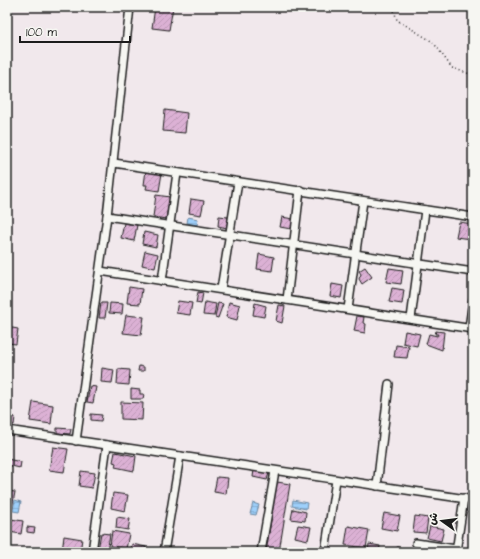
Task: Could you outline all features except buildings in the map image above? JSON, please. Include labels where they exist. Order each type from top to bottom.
[{"type":"street","points":[[76,441],[114,163],[130,7]]},
{"type":"street","points":[[114,163],[473,217]]},
{"type":"street","points":[[162,281],[177,173]]},
{"type":"street","points":[[221,289],[231,234],[238,182]]},
{"type":"street","points":[[287,300],[295,244],[300,190]]},
{"type":"street","points":[[348,309],[363,200]]},
{"type":"street","points":[[411,319],[425,210]]},
{"type":"street","points":[[107,216],[473,272]]},
{"type":"street","points":[[100,271],[471,328],[473,300]]},
{"type":"street","points":[[377,486],[389,384]]},
{"type":"street","points":[[7,430],[473,500]]},
{"type":"street","points":[[92,552],[107,445]]},
{"type":"street","points":[[164,552],[180,456]]},
{"type":"street","points":[[261,552],[275,471]]},
{"type":"street","points":[[325,552],[336,480]]},
{"type":"street","points":[[416,543],[456,551],[464,498]]},
{"type":"path","points":[[393,7],[397,20],[433,42],[452,68],[473,75]]},
{"type":"water","points":[[188,217],[198,219],[197,225],[187,223]]},
{"type":"water","points":[[15,500],[21,502],[19,512],[13,511]]},
{"type":"water","points":[[293,500],[307,503],[306,509],[292,506]]},
{"type":"water","points":[[253,503],[259,505],[256,515],[250,514]]}]
